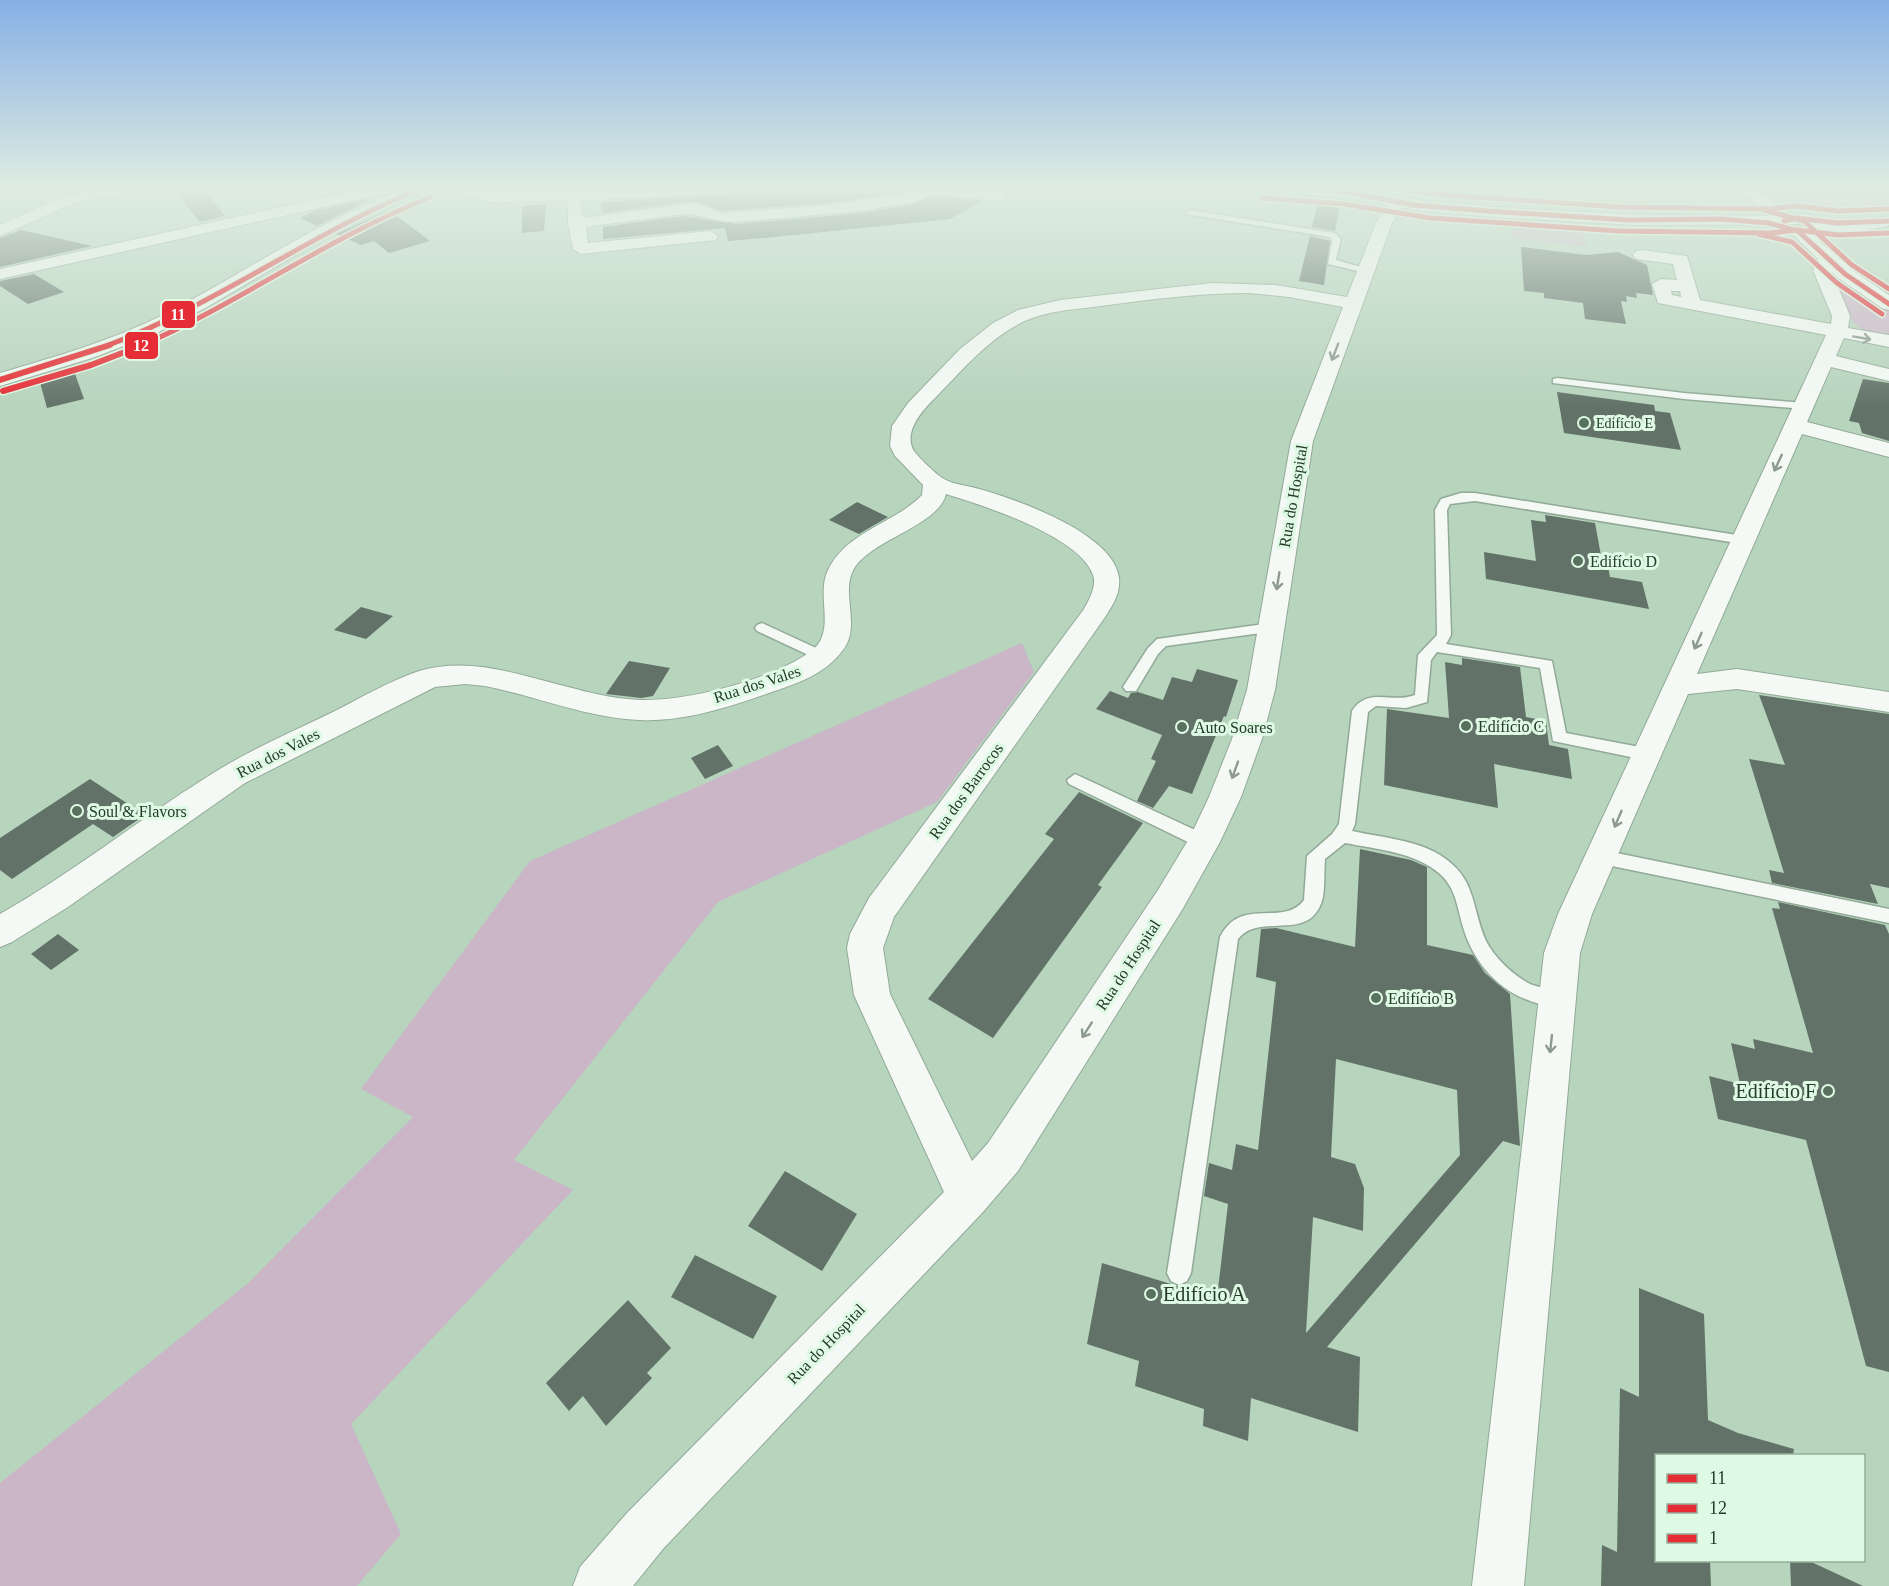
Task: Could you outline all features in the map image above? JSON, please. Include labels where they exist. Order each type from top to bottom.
[{"type":"street","points":[[0,274],[66,260]]},
{"type":"street","points":[[0,380],[149,329],[274,260]]},
{"type":"street","name":"Rua do Hospital","points":[[600,1586],[645,1531],[968,1197],[1003,1157],[1170,900],[1204,842],[1247,739],[1261,690],[1299,450],[1370,260]]},
{"type":"street","points":[[1681,260],[1690,295],[1830,346],[1889,375]]},
{"type":"street","points":[[1498,1586],[1556,999],[1565,941],[1645,754],[1830,346],[1841,316],[1821,268],[1827,260]]},
{"type":"street","points":[[1830,260],[1845,274],[1889,304]]},
{"type":"street","points":[[824,657],[838,634],[836,586],[842,566],[868,542],[930,503],[936,491],[935,484],[904,454],[899,440],[902,426],[911,412],[961,357],[1000,327],[1026,313],[1160,292],[1225,288],[1268,289],[1353,304]]},
{"type":"street","points":[[1830,346],[1889,342]]},
{"type":"street","points":[[1800,416],[1889,450]]},
{"type":"street","name":"Rua dos Barrocos","points":[[935,484],[993,499],[1058,531],[1097,560],[1106,576],[1107,584],[1094,615],[881,908],[868,934],[865,962],[879,1013],[968,1197]]},
{"type":"street","name":"Rua dos Vales","points":[[0,932],[54,901],[230,778],[406,688],[434,677],[448,674],[479,676],[619,709],[654,710],[704,701],[785,677],[816,664],[824,657]]},
{"type":"street","points":[[1677,686],[1737,679],[1889,702]]},
{"type":"lane","points":[[1332,260],[1331,262],[1366,270]]},
{"type":"lane","points":[[1557,381],[1684,396],[1800,416]]},
{"type":"lane","points":[[1179,1273],[1229,937],[1234,926],[1242,921],[1283,920],[1302,915],[1312,902],[1316,856],[1343,836],[1360,711],[1372,699],[1404,704],[1422,698],[1423,659],[1427,651],[1436,646],[1444,635],[1441,510],[1444,502],[1475,497],[1743,540]]},
{"type":"lane","points":[[762,628],[824,657]]},
{"type":"lane","points":[[1131,687],[1153,651],[1162,642],[1271,628]]},
{"type":"lane","points":[[1436,646],[1547,664],[1559,737],[1645,754]]},
{"type":"lane","points":[[1075,780],[1204,842]]},
{"type":"lane","points":[[1343,836],[1431,857],[1449,872],[1467,897],[1477,943],[1490,961],[1521,989],[1556,999]]},
{"type":"lane","points":[[1602,857],[1889,916]]},
{"type":"shaded area","points":[[1837,289],[1862,290],[1889,309],[1889,335],[1867,331],[1854,323]]},
{"type":"shaded area","points":[[1022,643],[1034,672],[937,802],[718,902],[514,1160],[573,1190],[351,1424],[401,1534],[357,1586],[0,1586],[0,1483],[246,1285],[413,1117],[361,1089],[530,861]]},
{"type":"building","points":[[0,260],[31,260],[0,267]]},
{"type":"building","points":[[1304,260],[1327,260],[1324,285],[1299,281]]},
{"type":"building","points":[[1522,260],[1636,260],[1647,265],[1653,295],[1636,293],[1637,298],[1626,296],[1627,302],[1621,301],[1626,324],[1585,319],[1583,303],[1544,298],[1544,293],[1524,291]]},
{"type":"building","points":[[34,274],[64,292],[28,304],[0,286],[0,281]]},
{"type":"building","points":[[74,371],[84,399],[47,408],[39,379]]},
{"type":"building","points":[[1863,379],[1889,383],[1889,441],[1862,433],[1859,423],[1849,421]]},
{"type":"building","name":"Edifício E","points":[[1557,392],[1654,405],[1655,411],[1670,413],[1681,450],[1564,433]]},
{"type":"building","points":[[857,502],[888,517],[859,534],[829,520]]},
{"type":"building","name":"Edifício D","points":[[1545,515],[1595,523],[1602,561],[1607,561],[1610,577],[1642,582],[1649,609],[1486,579],[1484,552],[1536,561],[1531,520],[1546,522]]},
{"type":"building","points":[[361,607],[393,616],[366,639],[334,630]]},
{"type":"building","name":"Edifício C","points":[[1462,658],[1520,667],[1526,717],[1546,721],[1549,745],[1568,749],[1572,779],[1494,764],[1498,808],[1384,785],[1387,709],[1449,718],[1445,662],[1462,665]]},
{"type":"building","points":[[629,661],[670,668],[653,696],[641,698],[606,694]]},
{"type":"building","points":[[1197,669],[1238,680],[1226,717],[1224,716],[1192,794],[1169,786],[1153,808],[1137,801],[1156,761],[1151,759],[1162,735],[1096,709],[1110,691],[1128,698],[1131,693],[1138,692],[1163,700],[1172,677],[1192,682]]},
{"type":"building","points":[[1759,695],[1889,714],[1889,888],[1870,884],[1878,904],[1772,883],[1769,870],[1784,873],[1749,759],[1785,765]]},
{"type":"building","points":[[718,745],[733,766],[705,779],[691,758]]},
{"type":"building","points":[[90,779],[145,815],[113,837],[93,824],[12,879],[0,870],[0,838]]},
{"type":"building","points":[[1079,792],[1143,823],[1098,885],[1102,887],[993,1038],[928,999],[1054,839],[1045,834]]},
{"type":"building","points":[[1360,849],[1411,860],[1427,867],[1427,945],[1473,955],[1485,973],[1510,994],[1520,1146],[1503,1141],[1327,1347],[1360,1357],[1358,1432],[1251,1398],[1248,1441],[1203,1426],[1204,1409],[1135,1386],[1139,1361],[1087,1344],[1102,1263],[1217,1298],[1228,1204],[1204,1196],[1209,1163],[1232,1170],[1236,1144],[1258,1150],[1276,982],[1256,977],[1261,929],[1276,928],[1355,947]],"holes":[[[1336,1059],[1457,1090],[1460,1155],[1306,1333],[1313,1217],[1363,1231],[1364,1188],[1355,1164],[1331,1157]]]},
{"type":"building","name":"Edifício F","points":[[1778,902],[1885,925],[1889,934],[1889,1372],[1866,1366],[1806,1140],[1718,1119],[1709,1076],[1740,1084],[1731,1043],[1755,1049],[1753,1039],[1813,1053],[1772,908],[1780,909]]},
{"type":"building","points":[[58,934],[79,950],[51,970],[31,954]]},
{"type":"building","points":[[785,1171],[857,1214],[822,1271],[748,1226]]},
{"type":"building","points":[[695,1255],[777,1296],[753,1339],[671,1297]]},
{"type":"building","points":[[1639,1288],[1704,1314],[1708,1420],[1738,1433],[1794,1449],[1793,1454],[1655,1454],[1655,1562],[1710,1562],[1711,1586],[1601,1586],[1602,1545],[1617,1552],[1620,1388],[1639,1397]]},
{"type":"building","points":[[628,1300],[671,1348],[647,1373],[652,1378],[606,1426],[583,1396],[569,1411],[546,1383]]},
{"type":"building","points":[[1790,1562],[1811,1562],[1863,1586],[1791,1586]]},
{"type":"transit line","name":"11","points":[[0,380],[85,354],[148,330],[276,260]]},
{"type":"transit line","name":"12","points":[[3,391],[91,365],[155,340],[299,260]]},
{"type":"transit line","name":"12","points":[[1812,260],[1837,283],[1882,314]]},
{"type":"transit line","name":"11","points":[[1830,260],[1845,274],[1889,304]]},
{"type":"transit line","name":"1","points":[[1847,260],[1889,289]]},
{"type":"place","name":"Edifício E","points":[[1584,423]]},
{"type":"place","name":"Edifício D","points":[[1578,561]]},
{"type":"place","name":"Edifício C","points":[[1466,726]]},
{"type":"place","name":"Auto Soares","points":[[1182,727]]},
{"type":"place","name":"Soul & Flavors","points":[[77,811]]},
{"type":"place","name":"Edifício B","points":[[1376,998]]},
{"type":"place","name":"Edifício F","points":[[1828,1091]]},
{"type":"place","name":"Edifício A","points":[[1151,1294]]}]
